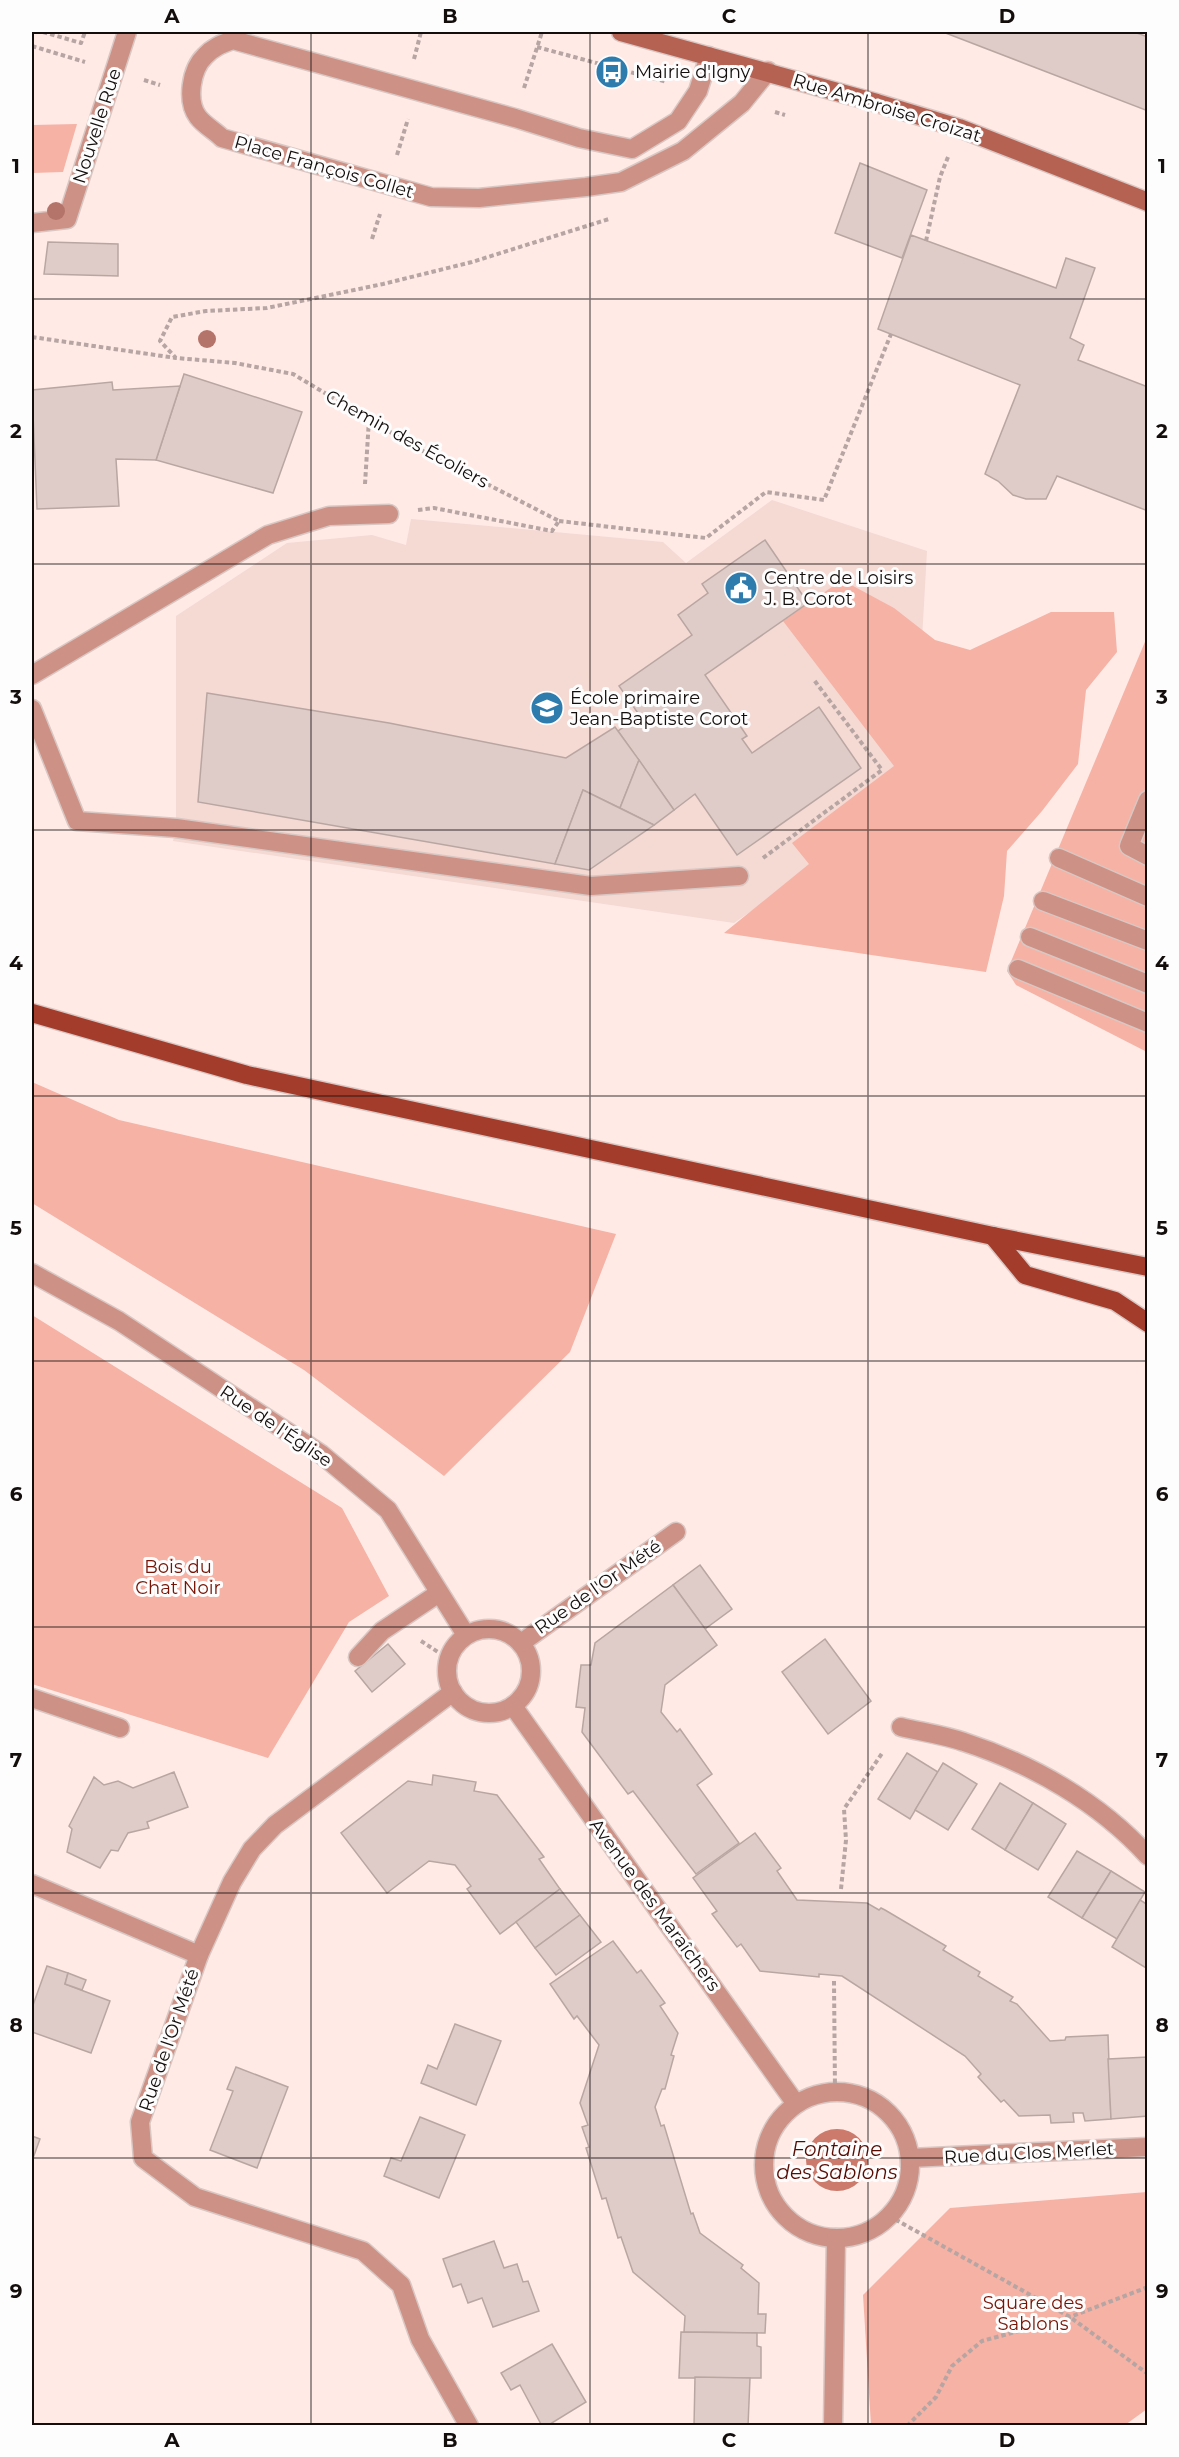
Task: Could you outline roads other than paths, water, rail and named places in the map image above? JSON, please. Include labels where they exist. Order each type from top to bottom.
[{"type":"main road","points":[[32,1013],[247,1075],[993,1236],[1148,1267]]},
{"type":"main road","points":[[993,1236],[1024,1275],[1115,1300],[1148,1323]]},
{"type":"street","name":"Nouvelle Rue","points":[[32,223],[67,219],[127,32]]},
{"type":"street","name":"Rue Ambroise Croizat","points":[[621,32],[647,35],[709,56],[768,71],[959,128],[1148,202]]},
{"type":"street","name":"Place François Collet","points":[[709,56],[698,91],[678,121],[632,149],[579,138],[233,40],[216,47],[203,57],[196,69],[190,94],[197,116],[222,138],[431,197],[479,198],[621,182],[684,151],[742,103],[768,71]]},
{"type":"street","points":[[32,675],[268,535],[329,516],[389,514]]},
{"type":"street","points":[[32,709],[78,820],[176,828],[591,886],[739,876]]},
{"type":"street","points":[[1148,800],[1129,846],[1148,856]]},
{"type":"street","points":[[1059,858],[1148,897]]},
{"type":"street","points":[[1043,901],[1148,941]]},
{"type":"street","points":[[1030,937],[1148,984]]},
{"type":"street","points":[[1018,969],[1148,1023]]},
{"type":"street","name":"Rue de l'Église","points":[[32,1273],[119,1321],[321,1454],[388,1510],[466,1635]]},
{"type":"street","name":"Rue de l'Or Mété","points":[[521,1642],[676,1532]]},
{"type":"street","points":[[358,1657],[382,1631],[439,1593]]},
{"type":"street","points":[[485,1628],[502,1629],[521,1642],[527,1650],[532,1666],[531,1683],[523,1698],[513,1706],[494,1713],[477,1712],[462,1704],[453,1692],[447,1675],[448,1658],[456,1644],[466,1635],[485,1628]]},
{"type":"street","name":"Rue de l'Or Mété","points":[[453,1692],[275,1825],[252,1849],[232,1882],[199,1954],[140,2122],[144,2158],[195,2197],[363,2251],[401,2285],[420,2339],[469,2426]]},
{"type":"street","points":[[32,1698],[120,1728]]},
{"type":"street","name":"Avenue des Maraîchers","points":[[513,1706],[796,2104]]},
{"type":"street","points":[[901,1726],[963,1742],[1024,1766],[1083,1800],[1134,1841],[1148,1856]]},
{"type":"street","points":[[32,1884],[199,1954]]},
{"type":"street","points":[[835,2091],[857,2094],[877,2103],[894,2118],[905,2136],[910,2158],[909,2179],[902,2199],[889,2216],[874,2228],[855,2235],[836,2238],[813,2234],[792,2223],[776,2206],[766,2185],[764,2162],[768,2140],[779,2120],[796,2104],[815,2094],[835,2091]]},
{"type":"street","name":"Rue du Clos Merlet","points":[[910,2158],[1148,2147]]},
{"type":"street","points":[[832,2426],[836,2238]]},
{"type":"water","name":"Fontaine des Sablons","points":[[837,2129],[859,2138],[868,2160],[859,2182],[837,2191],[815,2182],[806,2160],[815,2138]]},
{"type":"place","name":"Mairie d'Igny","points":[[612,72]]},
{"type":"place","name":"Centre de Loisirs J. B. Corot","points":[[741,588]]},
{"type":"place","name":"École primaire Jean-Baptiste Corot","points":[[547,708]]},
{"type":"park label","name":"Bois du Chat Noir","points":[[178,1577]]},
{"type":"park label","name":"Square des Sablons","points":[[1033,2313]]}]
